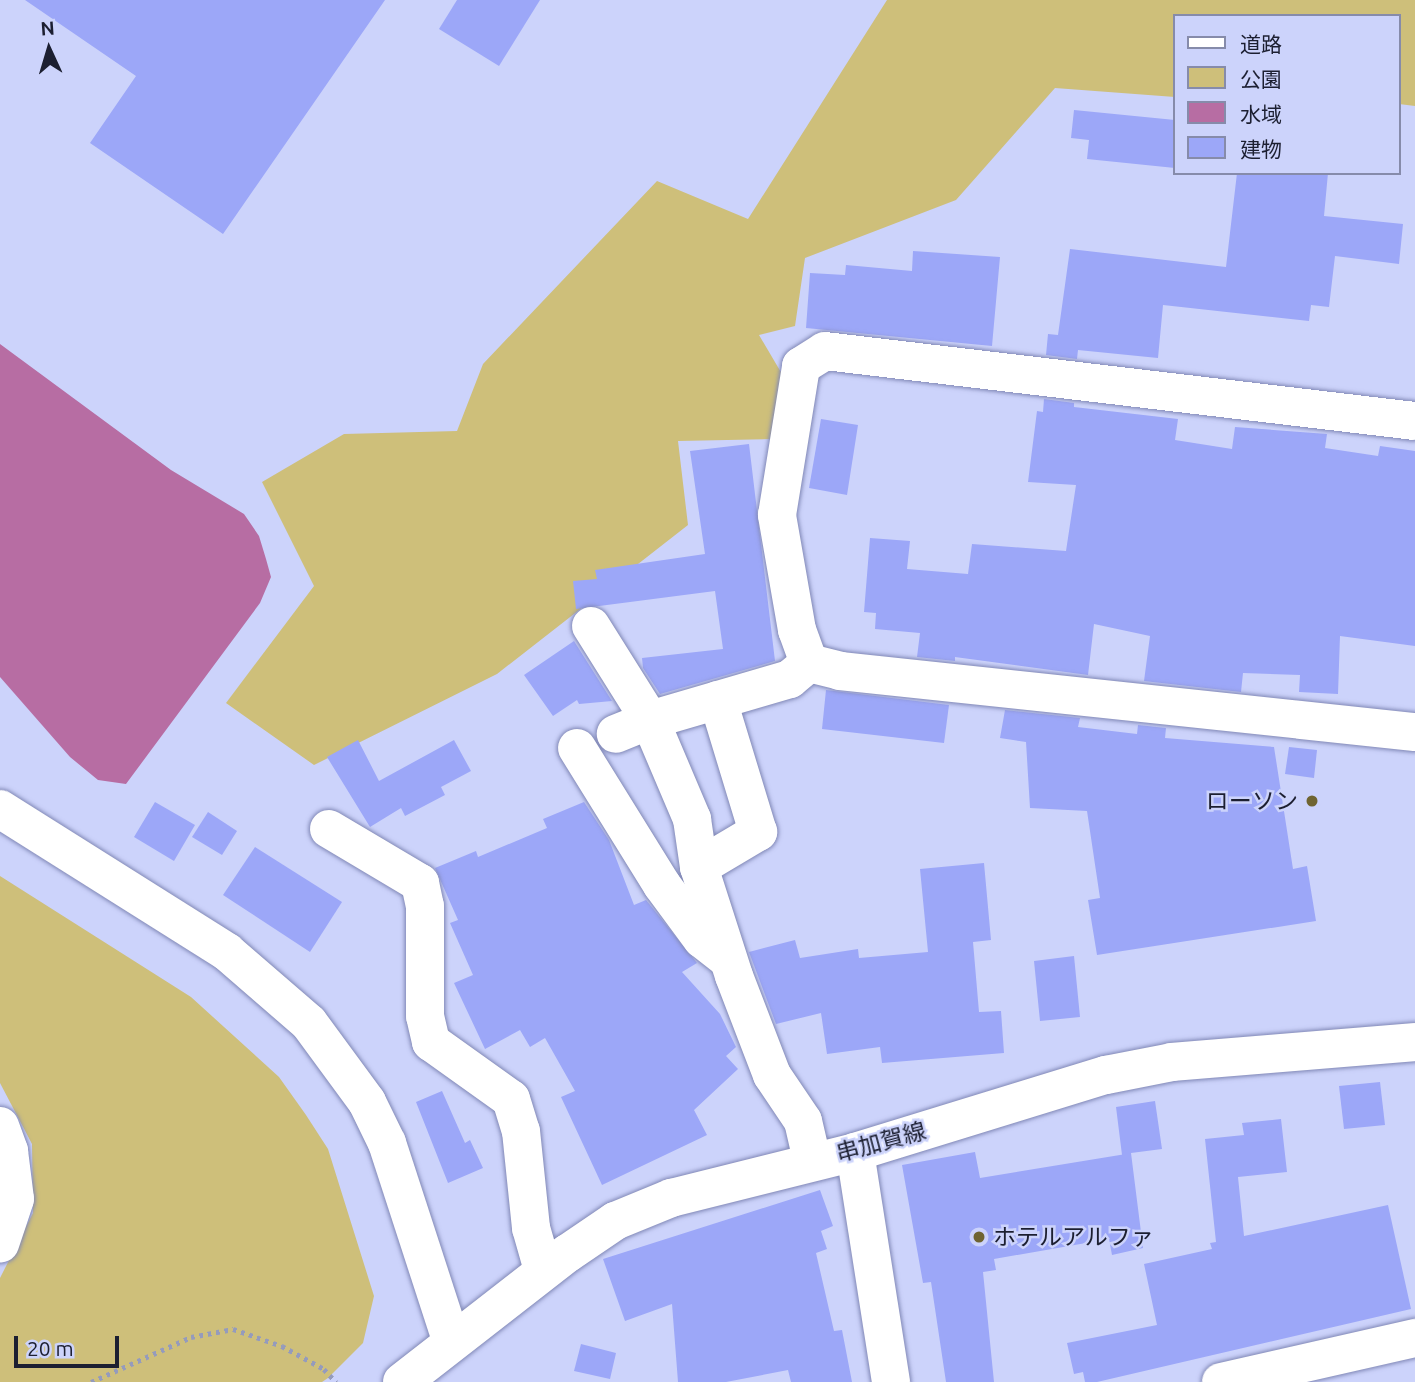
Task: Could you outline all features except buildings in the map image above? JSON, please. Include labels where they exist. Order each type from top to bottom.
[{"type":"street","points":[[808,663],[797,630],[777,515],[802,366],[825,351],[1415,421]]},
{"type":"street","points":[[591,626],[633,727],[692,819],[699,867],[730,961],[772,1075],[803,1121],[812,1159]]},
{"type":"street","points":[[633,727],[790,679],[808,663]]},
{"type":"street","points":[[808,663],[840,671],[1415,732]]},
{"type":"street","points":[[699,867],[758,832],[719,700]]},
{"type":"street","points":[[576,748],[662,885],[702,939],[730,961]]},
{"type":"street","points":[[0,808],[227,952],[309,1023],[367,1102],[387,1143],[451,1340]]},
{"type":"street","points":[[329,829],[419,883],[425,906],[425,1016],[431,1042],[511,1099],[521,1131],[531,1228],[544,1270]]},
{"type":"street","name":"串加賀線","points":[[402,1382],[451,1340],[615,1221],[671,1198],[812,1159],[855,1152],[1106,1076],[1172,1062],[1415,1042]]},
{"type":"street","points":[[0,1126],[9,1151],[15,1199],[0,1244]]},
{"type":"street","points":[[855,1152],[891,1382]]},
{"type":"street","points":[[1221,1382],[1415,1338]]},
{"type":"path","points":[[90,1382],[191,1337],[233,1329],[282,1346],[324,1369],[337,1382]]},
{"type":"green space","points":[[887,0],[1415,0],[1415,106],[1401,104],[1401,14],[1174,14],[1174,97],[1055,88],[956,200],[805,258],[795,326],[759,335],[782,374],[772,439],[678,441],[688,525],[497,674],[314,765],[226,703],[314,586],[262,482],[344,434],[457,431],[483,364],[657,181],[748,219]]},
{"type":"green space","points":[[0,876],[191,997],[279,1077],[328,1149],[374,1296],[363,1343],[322,1382],[0,1382],[0,1278],[33,1213],[32,1144],[0,1083]]},
{"type":"water","points":[[0,344],[171,470],[244,514],[259,536],[266,559],[271,577],[260,603],[126,784],[98,780],[70,757],[0,677]]},
{"type":"place","name":"ローソン","points":[[1312,801]]},
{"type":"place","name":"ホテルアルファ","points":[[979,1237]]}]
